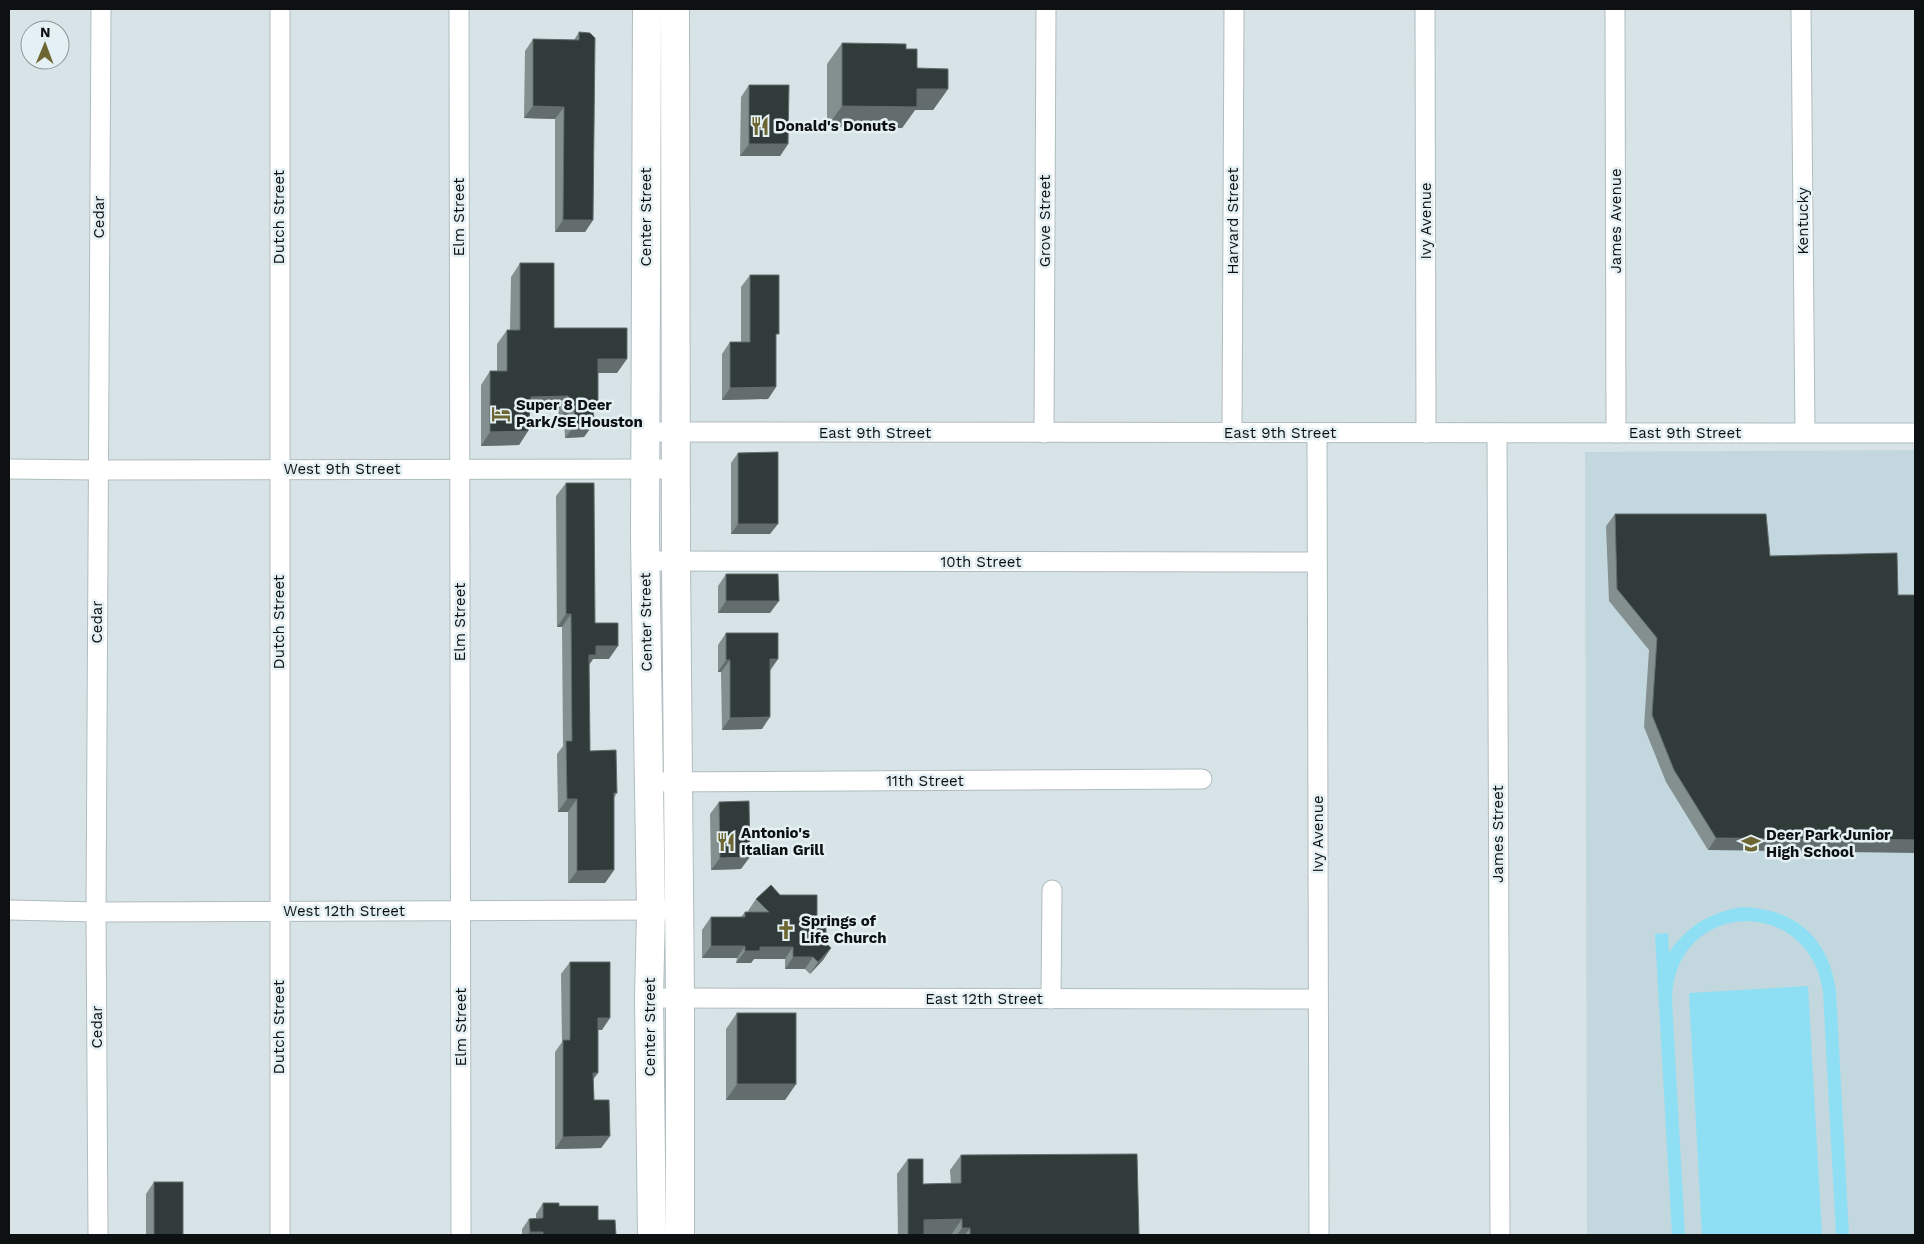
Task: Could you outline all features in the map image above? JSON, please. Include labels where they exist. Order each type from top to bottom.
[{"type":"main road","name":"Center Street","points":[[647,9],[645,469],[651,911],[649,998],[652,1235]]},
{"type":"main road","name":"Center Street","points":[[675,9],[680,1235]]},
{"type":"street","name":"Cedar","points":[[98,1235],[96,912],[97,470],[101,9]]},
{"type":"street","name":"Dutch Street","points":[[280,9],[280,1235]]},
{"type":"street","name":"Elm Street","points":[[459,9],[461,1235]]},
{"type":"street","name":"Grove Street","points":[[1044,433],[1046,9]]},
{"type":"street","name":"Harvard Street","points":[[1232,433],[1234,9]]},
{"type":"street","name":"Ivy Avenue","points":[[1425,9],[1426,433]]},
{"type":"street","name":"James Avenue","points":[[1615,9],[1616,433]]},
{"type":"street","name":"Kentucky","points":[[1801,9],[1805,432]]},
{"type":"street","name":"East 9th Street","points":[[645,432],[1915,433]]},
{"type":"street","name":"Ivy Avenue","points":[[1317,433],[1318,1235]]},
{"type":"street","name":"James Street","points":[[1497,433],[1500,1235]]},
{"type":"street","name":"West 9th Street","points":[[9,469],[676,469]]},
{"type":"street","name":"10th Street","points":[[646,561],[1317,562]]},
{"type":"street","name":"11th Street","points":[[649,782],[1202,779]]},
{"type":"street","points":[[1051,999],[1052,890]]},
{"type":"street","name":"West 12th Street","points":[[9,910],[96,912],[680,910]]},
{"type":"street","name":"East 12th Street","points":[[649,998],[1318,999]]},
{"type":"shaded area","name":"Deer Park Junior High School","points":[[1915,450],[1915,1235],[1587,1235],[1585,452]]},
{"type":"shaded area","points":[[1743,907],[1762,909],[1793,920],[1817,942],[1826,956],[1832,972],[1836,991],[1849,1235],[1836,1235],[1823,992],[1813,960],[1794,937],[1769,925],[1743,921],[1717,927],[1694,943],[1678,967],[1672,1000],[1685,1235],[1672,1235],[1655,934],[1668,933],[1669,953],[1683,935],[1700,922],[1720,912]]},
{"type":"shaded area","points":[[1808,986],[1822,1235],[1702,1235],[1689,993]]},
{"type":"building","points":[[579,32],[590,33],[595,38],[593,220],[563,220],[564,107],[533,106],[533,39],[579,40]]},
{"type":"building","points":[[842,43],[906,44],[906,49],[917,49],[917,68],[948,69],[948,89],[917,89],[917,107],[842,106]]},
{"type":"building","name":"Donald's Donuts","points":[[749,85],[789,85],[788,144],[749,144]]},
{"type":"building","points":[[520,263],[554,263],[554,328],[627,328],[627,359],[598,359],[598,403],[593,404],[594,423],[575,425],[574,406],[569,405],[568,396],[531,397],[528,431],[490,432],[490,371],[507,371],[507,330],[520,330]]},
{"type":"building","points":[[750,275],[779,275],[779,334],[776,334],[776,387],[730,388],[730,342],[750,342]]},
{"type":"building","points":[[778,452],[778,524],[738,524],[738,453]]},
{"type":"building","points":[[566,483],[594,483],[595,623],[618,623],[618,646],[596,646],[596,655],[589,655],[590,751],[616,750],[617,793],[614,793],[614,870],[577,871],[577,799],[567,799],[566,741],[572,741],[571,614],[566,614]]},
{"type":"building","points":[[1615,514],[1766,514],[1770,556],[1897,553],[1898,595],[1915,595],[1915,840],[1716,838],[1674,770],[1652,715],[1657,638],[1617,589]]},
{"type":"building","points":[[726,574],[778,574],[779,601],[726,601]]},
{"type":"building","points":[[726,633],[778,633],[778,659],[770,659],[770,717],[730,718],[730,660],[726,660]]},
{"type":"building","points":[[749,801],[750,857],[720,858],[719,802]]},
{"type":"building","points":[[771,885],[780,895],[817,895],[817,924],[826,924],[826,943],[831,948],[818,962],[813,957],[793,957],[793,947],[760,947],[760,951],[745,951],[745,946],[711,946],[711,917],[745,917],[745,912],[769,912],[756,899]]},
{"type":"building","points":[[570,962],[610,962],[610,1018],[598,1018],[598,1073],[593,1073],[594,1100],[609,1100],[610,1136],[563,1137],[563,1040],[570,1040]]},
{"type":"building","points":[[737,1013],[796,1013],[796,1084],[737,1084]]},
{"type":"building","points":[[1137,1154],[1139,1235],[970,1235],[970,1228],[962,1228],[962,1219],[924,1220],[924,1235],[908,1235],[908,1159],[923,1159],[923,1184],[961,1183],[961,1155]]},
{"type":"building","points":[[154,1182],[183,1182],[183,1235],[154,1235]]},
{"type":"building","points":[[543,1203],[559,1203],[559,1206],[598,1206],[598,1220],[615,1220],[616,1235],[543,1235],[543,1232],[530,1232],[529,1219],[543,1218]]},
{"type":"place","name":"Donald's Donuts","points":[[760,126]]},
{"type":"place","name":"Super 8 Deer Park/SE Houston","points":[[501,414]]},
{"type":"place","name":"Antonio's Italian Grill","points":[[726,842]]},
{"type":"place","name":"Deer Park Junior High School","points":[[1751,844]]},
{"type":"place","name":"Springs of Life Church","points":[[786,930]]}]
